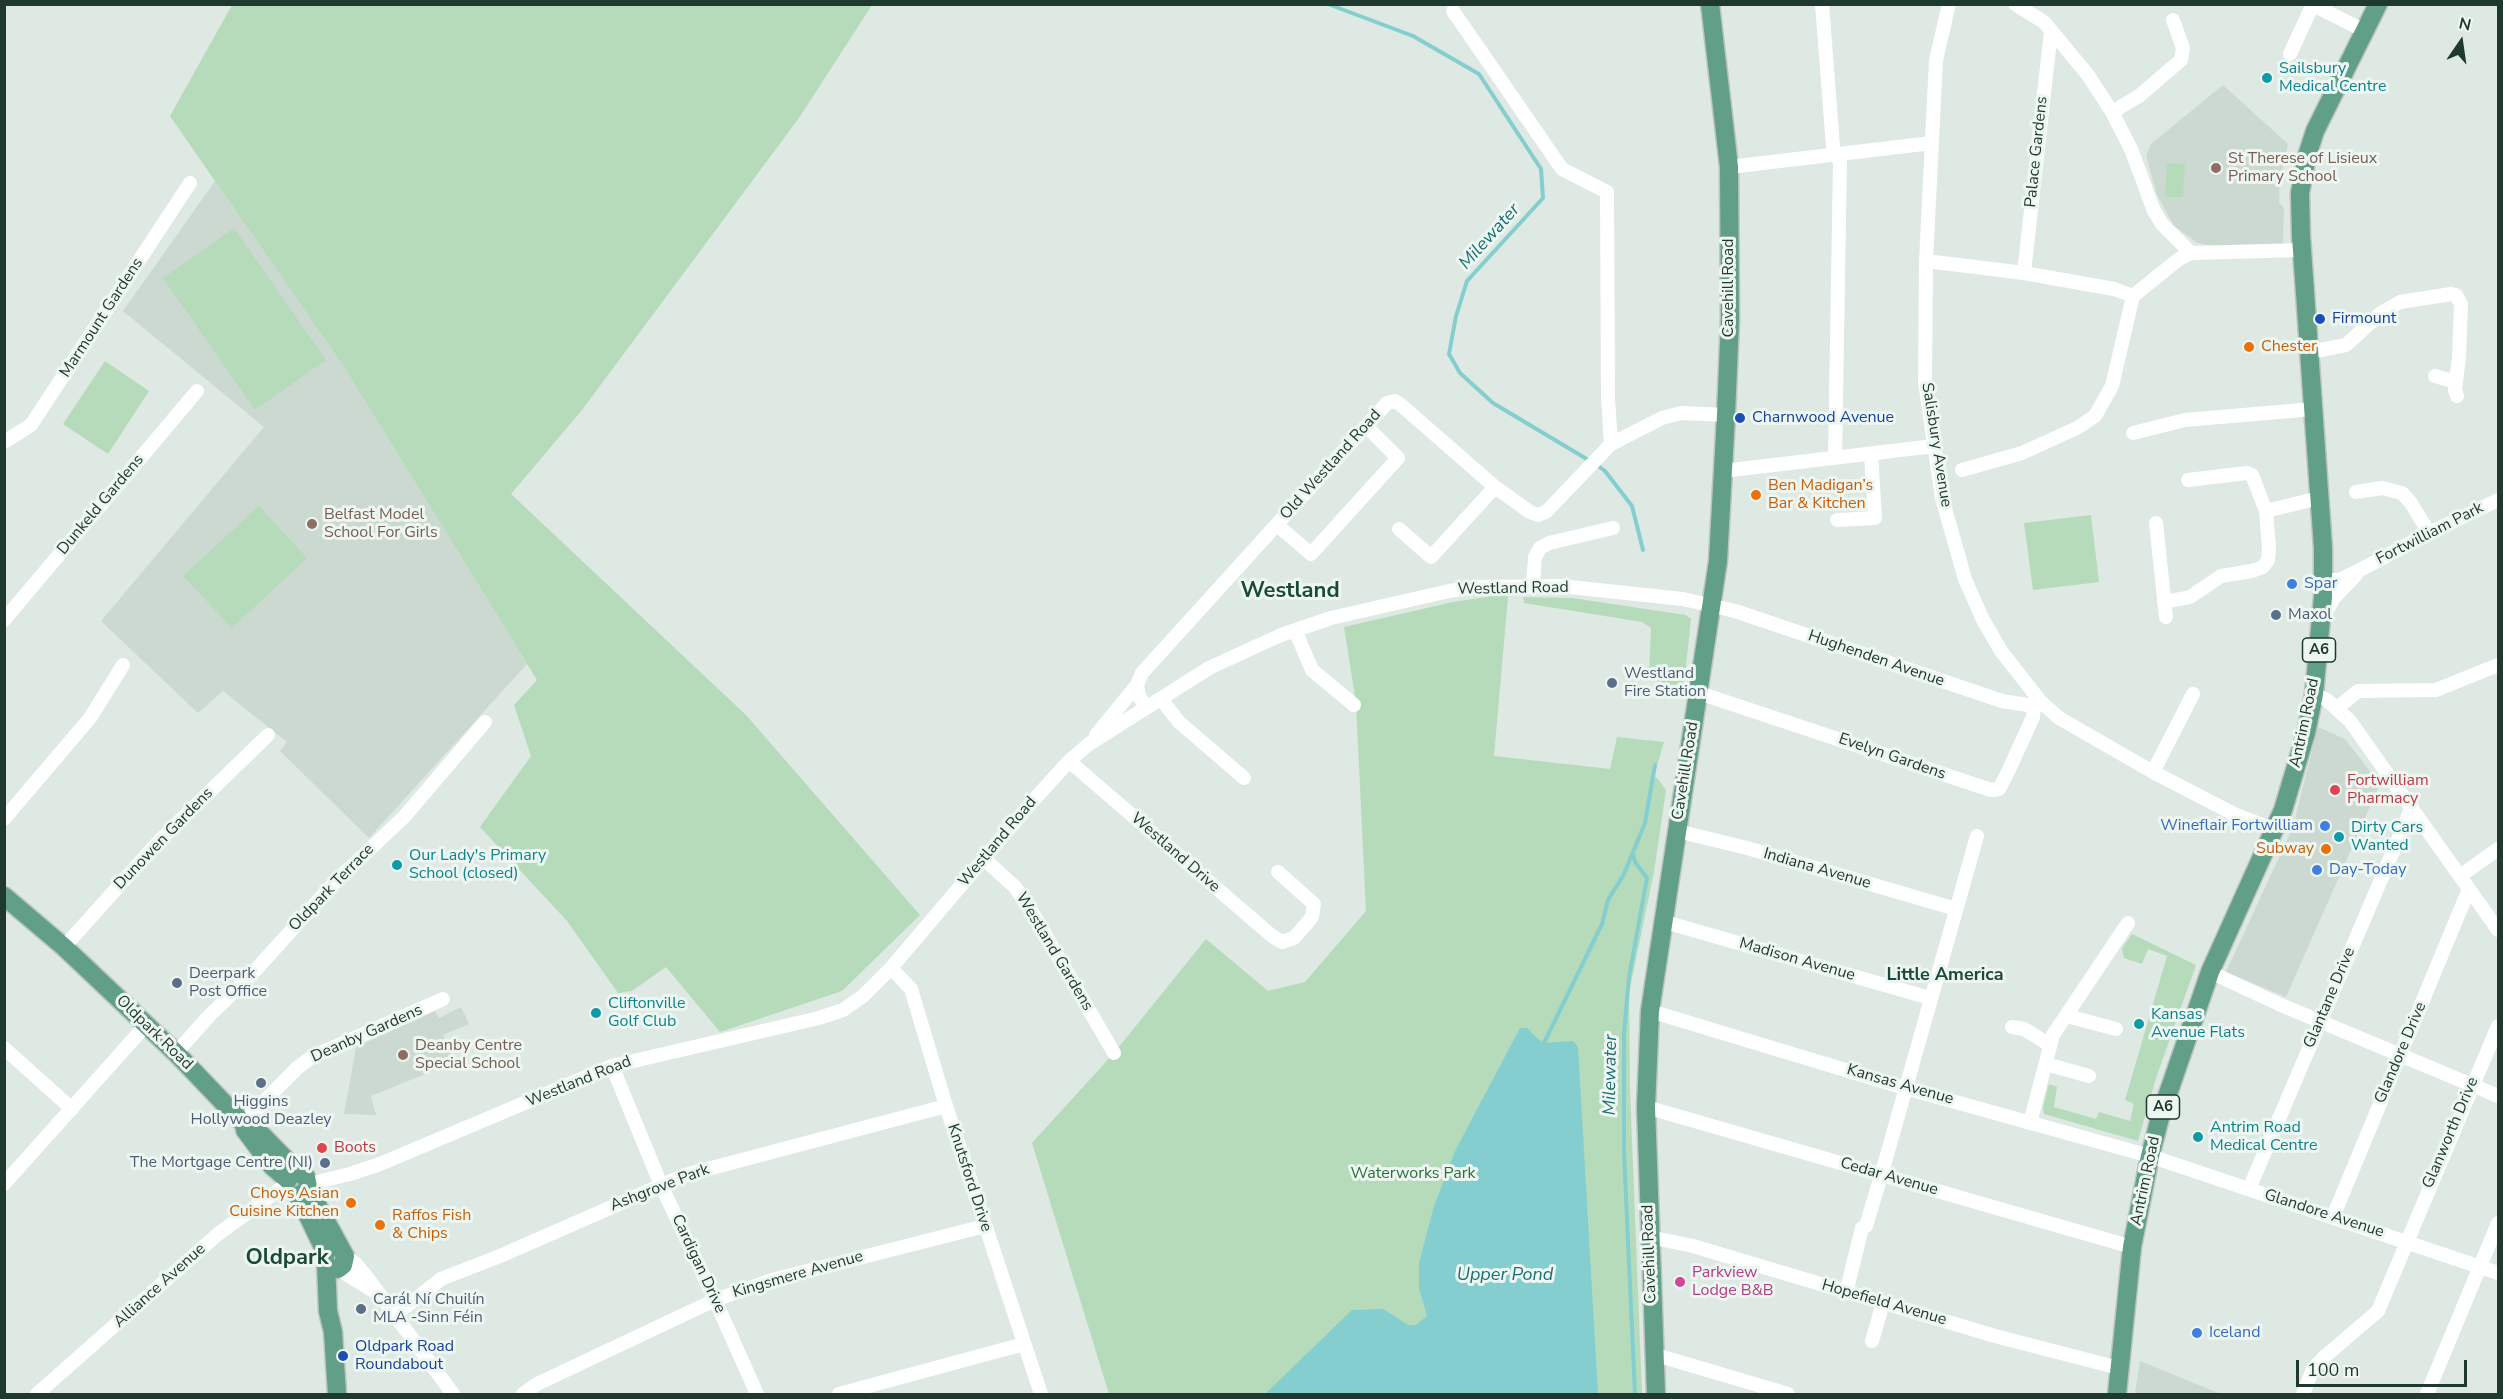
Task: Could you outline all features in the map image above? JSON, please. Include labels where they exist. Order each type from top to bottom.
[{"type":"main road","name":"Cavehill Road","points":[[1656,1395],[1646,1107],[1650,1011],[1718,561],[1726,415],[1730,308],[1729,167],[1710,4]]},
{"type":"main road","name":"Antrim Road","points":[[2117,1395],[2132,1247],[2150,1156],[2172,1076],[2210,972],[2275,830],[2296,768],[2314,694],[2323,580],[2300,193],[2310,145],[2321,116],[2378,4]]},
{"type":"main road","name":"Oldpark Road","points":[[4,896],[64,947],[146,1024],[243,1123],[262,1135],[298,1185],[315,1201],[335,1258]]},
{"type":"main road","points":[[335,1258],[333,1332],[338,1395]]},
{"type":"street","points":[[1822,4],[1835,155],[1840,161],[1835,458]]},
{"type":"street","name":"Salisbury Avenue","points":[[1949,4],[1936,60],[1926,261],[1925,382],[1942,498],[1965,579],[2001,651],[2038,704],[2093,739],[2153,772],[2234,813],[2275,830]]},
{"type":"street","points":[[2015,4],[2044,22],[2088,75],[2112,112],[2131,149],[2154,211],[2162,224],[2191,253]]},
{"type":"street","points":[[2290,54],[2312,5],[2365,31]]},
{"type":"street","points":[[1453,11],[1562,169],[1608,192],[1608,398],[1611,444]]},
{"type":"street","points":[[2112,112],[2139,96],[2181,60],[2183,48],[2173,20]]},
{"type":"street","name":"Palace Gardens","points":[[2024,273],[2051,31]]},
{"type":"street","points":[[1729,167],[1932,143]]},
{"type":"street","name":"Marmount Gardens","points":[[4,442],[31,424],[190,183]]},
{"type":"street","points":[[1962,470],[2022,453],[2077,428],[2095,416],[2112,386],[2133,297],[2179,259],[2191,253],[2302,250]]},
{"type":"street","points":[[1926,261],[2024,273],[2114,289],[2133,297]]},
{"type":"street","points":[[2309,352],[2346,345],[2381,313],[2400,302],[2451,294],[2456,296],[2461,304],[2455,390],[2457,396]]},
{"type":"street","points":[[2435,376],[2456,382]]},
{"type":"street","name":"Dunkeld Gardens","points":[[4,620],[197,391]]},
{"type":"street","name":"Old Westland Road","points":[[1089,744],[1137,685],[1142,673],[1387,403],[1395,401],[1495,487],[1538,515],[1546,512],[1611,444],[1662,418],[1681,413],[1726,415]]},
{"type":"street","points":[[2133,433],[2185,420],[2313,409]]},
{"type":"street","points":[[1277,525],[1311,554],[1367,493],[1398,458],[1366,426]]},
{"type":"street","points":[[1723,471],[1934,446]]},
{"type":"street","points":[[1837,520],[1875,518],[1871,454]]},
{"type":"street","points":[[2164,602],[2190,597],[2221,576],[2252,571],[2263,567],[2268,560],[2266,511],[2252,475],[2247,473],[2188,480]]},
{"type":"street","points":[[1399,529],[1431,557],[1495,487]]},
{"type":"street","points":[[2356,492],[2382,488],[2402,493],[2411,503],[2429,533]]},
{"type":"street","points":[[2266,511],[2319,498]]},
{"type":"street","name":"Fortwilliam Park","points":[[2323,580],[2339,580],[2499,500]]},
{"type":"street","points":[[2156,523],[2166,617]]},
{"type":"street","points":[[1533,586],[1535,557],[1540,548],[1549,543],[1613,528]]},
{"type":"street","name":"Fortwilliam Park","points":[[2321,624],[2333,599],[2362,569]]},
{"type":"street","name":"Westland Road","points":[[298,1185],[350,1174],[380,1164],[612,1066],[819,1018],[843,1010],[863,996],[891,968],[1069,761],[1089,744],[1209,668],[1295,630],[1330,618],[1449,591],[1533,586],[1560,586],[1683,599],[1710,606]]},
{"type":"street","name":"Hughenden Avenue","points":[[1710,606],[1735,611],[2002,701],[2038,704]]},
{"type":"street","points":[[1295,630],[1312,670],[1354,705]]},
{"type":"street","points":[[4,819],[90,717],[123,665]]},
{"type":"street","points":[[2337,708],[2358,691],[2436,690],[2499,665]]},
{"type":"street","points":[[1137,685],[1139,696],[1146,707]]},
{"type":"street","name":"Evelyn Gardens","points":[[1699,693],[1991,790],[1999,789],[2038,704]]},
{"type":"street","points":[[2153,772],[2193,694]]},
{"type":"street","points":[[2314,694],[2323,697],[2337,708],[2358,731],[2499,930]]},
{"type":"street","points":[[1161,699],[1179,722],[1244,778]]},
{"type":"street","name":"Oldpark Terrace","points":[[176,1053],[209,1016],[252,974],[334,882],[404,817],[485,722]]},
{"type":"street","name":"Dunowen Gardens","points":[[64,947],[161,839],[268,735]]},
{"type":"street","name":"Westland Drive","points":[[1069,761],[1272,936],[1282,942],[1294,938],[1312,916],[1314,904],[1278,872]]},
{"type":"street","name":"Glantane Drive","points":[[2250,1189],[2412,807]]},
{"type":"street","name":"Indiana Avenue","points":[[1677,831],[1747,848],[1956,909]]},
{"type":"street","points":[[1846,1293],[1862,1228],[1866,1226],[1881,1176],[1977,836]]},
{"type":"street","points":[[2460,876],[2499,849]]},
{"type":"street","name":"Westland Gardens","points":[[984,859],[1015,887],[1035,917],[1114,1053]]},
{"type":"street","name":"Glandore Drive","points":[[2333,1217],[2469,889]]},
{"type":"street","name":"Madison Avenue","points":[[1665,922],[1930,998]]},
{"type":"street","points":[[2030,1123],[2053,1035],[2128,923]]},
{"type":"street","name":"Knutsford Drive","points":[[891,968],[911,989],[946,1106],[1041,1395]]},
{"type":"street","points":[[2210,972],[2499,1096]]},
{"type":"street","name":"Deanby Gardens","points":[[243,1123],[297,1068],[312,1057],[443,999]]},
{"type":"street","name":"Kansas Avenue","points":[[1650,1011],[1905,1088],[2150,1156]]},
{"type":"street","points":[[2067,1016],[2116,1029]]},
{"type":"street","points":[[4,1184],[146,1024]]},
{"type":"street","name":"Glanworth Drive","points":[[2303,1395],[2313,1369],[2322,1358],[2378,1311],[2499,1026]]},
{"type":"street","points":[[2012,1028],[2024,1029],[2050,1045]]},
{"type":"street","points":[[4,1048],[72,1109]]},
{"type":"street","points":[[2046,1064],[2089,1076]]},
{"type":"street","name":"Cardigan Drive","points":[[612,1066],[661,1185],[757,1395]]},
{"type":"street","name":"Ashgrove Park","points":[[394,1316],[441,1279],[500,1256],[661,1185],[685,1176],[946,1106]]},
{"type":"street","name":"Cedar Avenue","points":[[1646,1107],[2132,1247]]},
{"type":"street","name":"Glandore Avenue","points":[[2150,1156],[2499,1273]]},
{"type":"street","name":"Alliance Avenue","points":[[37,1395],[218,1234],[298,1185]]},
{"type":"street","points":[[2427,1394],[2499,1223]]},
{"type":"street","name":"Kingsmere Avenue","points":[[523,1395],[537,1384],[715,1300],[772,1280],[985,1226]]},
{"type":"street","name":"Hopefield Avenue","points":[[1649,1237],[1693,1246],[1995,1336],[2119,1368]]},
{"type":"street","points":[[335,1258],[356,1263],[453,1395]]},
{"type":"street","points":[[1872,1341],[1883,1303]]},
{"type":"street","points":[[839,1395],[1024,1344]]},
{"type":"street","points":[[1653,1353],[1788,1395]]},
{"type":"shaded area","name":"St Therese of Lisieux Primary School","points":[[2223,85],[2288,144],[2280,180],[2279,202],[2284,208],[2283,245],[2217,247],[2198,243],[2174,226],[2157,195],[2146,156],[2151,144]]},
{"type":"shaded area","name":"Belfast Model School For Girls","points":[[215,181],[344,367],[527,664],[369,838],[280,751],[287,742],[223,691],[198,713],[101,621],[264,427],[123,311]]},
{"type":"shaded area","points":[[2318,727],[2345,739],[2380,784],[2286,997],[2226,972],[2293,827]]},
{"type":"shaded area","name":"Deanby Centre Special School","points":[[461,1007],[469,1024],[443,1035],[455,1062],[371,1096],[376,1115],[344,1114],[356,1047],[435,1011],[439,1018]]},
{"type":"shaded area","points":[[2140,1361],[2221,1394],[2135,1394]]},
{"type":"green space","name":"Cliftonville Golf Club","points":[[232,5],[872,5],[799,118],[582,410],[511,494],[746,715],[920,915],[842,991],[720,1032],[666,967],[632,991],[618,993],[567,921],[480,827],[531,756],[514,705],[537,680],[344,367],[170,116]]},
{"type":"green space","points":[[2167,163],[2185,164],[2183,197],[2165,197]]},
{"type":"green space","points":[[234,228],[326,360],[255,410],[163,278]]},
{"type":"green space","points":[[105,361],[149,391],[108,454],[63,424]]},
{"type":"green space","points":[[259,506],[307,558],[232,628],[183,576]]},
{"type":"green space","points":[[2091,515],[2099,582],[2033,590],[2024,523]]},
{"type":"green space","name":"Waterworks Park","points":[[1505,594],[1508,597],[1494,756],[1610,769],[1617,737],[1664,742],[1654,776],[1666,790],[1654,872],[1629,993],[1630,1089],[1642,1394],[1109,1394],[1032,1143],[1114,1053],[1206,939],[1268,991],[1305,982],[1366,911],[1356,703],[1344,627],[1453,602]]},
{"type":"green space","points":[[1523,597],[1572,598],[1686,615],[1691,619],[1684,684],[1667,685],[1649,676],[1651,628],[1642,622],[1524,603]]},
{"type":"green space","points":[[2132,934],[2196,965],[2156,1078],[2138,1141],[2044,1114],[2043,1107],[2049,1084],[2057,1087],[2054,1107],[2096,1119],[2099,1112],[2130,1121],[2134,1104],[2125,1100],[2167,956],[2148,949],[2142,964],[2124,958],[2122,948]]},
{"type":"water","name":"Upper Pond","points":[[1520,1028],[1527,1028],[1544,1043],[1573,1041],[1578,1047],[1598,1394],[1265,1394],[1352,1310],[1383,1309],[1408,1325],[1416,1325],[1427,1316],[1419,1288],[1419,1263],[1434,1206],[1455,1151]]},
{"type":"waterway","name":"Milewater","points":[[1328,4],[1413,36],[1479,74],[1541,169],[1543,198],[1467,281],[1456,316],[1449,354],[1460,373],[1493,403],[1590,461]]},
{"type":"waterway","name":"Milewater","points":[[1597,465],[1605,471],[1632,506],[1643,550]]},
{"type":"waterway","points":[[1544,1043],[1602,924],[1608,900],[1624,874],[1645,823],[1655,765]]},
{"type":"waterway","name":"Milewater","points":[[1633,854],[1635,862],[1647,878],[1629,977],[1624,1033],[1624,1153],[1635,1394]]},
{"type":"place","name":"Sailsbury Medical Centre","points":[[2267,78]]},
{"type":"place","name":"St Therese of Lisieux Primary School","points":[[2216,168]]},
{"type":"place","name":"Firmount","points":[[2320,319]]},
{"type":"place","name":"Chester","points":[[2249,347]]},
{"type":"place","name":"Charnwood Avenue","points":[[1740,418]]},
{"type":"place","name":"Ben Madigan’s Bar & Kitchen","points":[[1756,495]]},
{"type":"place","name":"Belfast Model School For Girls","points":[[312,524]]},
{"type":"place","name":"Spar","points":[[2292,584]]},
{"type":"place","name":"Maxol","points":[[2276,615]]},
{"type":"place","name":"Westland Fire Station","points":[[1612,683]]},
{"type":"place","name":"Fortwilliam Pharmacy","points":[[2335,790]]},
{"type":"place","name":"Wineflair Fortwilliam","points":[[2325,826]]},
{"type":"place","name":"Dirty Cars Wanted","points":[[2339,837]]},
{"type":"place","name":"Subway","points":[[2326,849]]},
{"type":"place","name":"Our Lady's Primary School (closed)","points":[[397,865]]},
{"type":"place","name":"Day-Today","points":[[2317,870]]},
{"type":"place","name":"Deerpark Post Office","points":[[177,983]]},
{"type":"place","name":"Cliftonville Golf Club","points":[[596,1013]]},
{"type":"place","name":"Kansas Avenue Flats","points":[[2139,1024]]},
{"type":"place","name":"Deanby Centre Special School","points":[[403,1055]]},
{"type":"place","name":"Higgins Hollywood Deazley","points":[[261,1083]]},
{"type":"place","name":"Antrim Road Medical Centre","points":[[2198,1137]]},
{"type":"place","name":"Boots","points":[[322,1148]]},
{"type":"place","name":"The Mortgage Centre (NI)","points":[[325,1163]]},
{"type":"place","name":"Choys Asian Cuisine Kitchen","points":[[351,1203]]},
{"type":"place","name":"Raffos Fish & Chips","points":[[380,1225]]},
{"type":"place","name":"Parkview Lodge B&B","points":[[1680,1282]]},
{"type":"place","name":"Carál Ní Chuilín MLA -Sinn Féin","points":[[361,1309]]},
{"type":"place","name":"Iceland","points":[[2197,1333]]},
{"type":"place","name":"Oldpark Road Roundabout","points":[[343,1356]]},
{"type":"district","name":"Westland","points":[[1290,592]]},
{"type":"district","name":"Little America","points":[[1945,976]]},
{"type":"district","name":"Oldpark","points":[[287,1259]]}]
